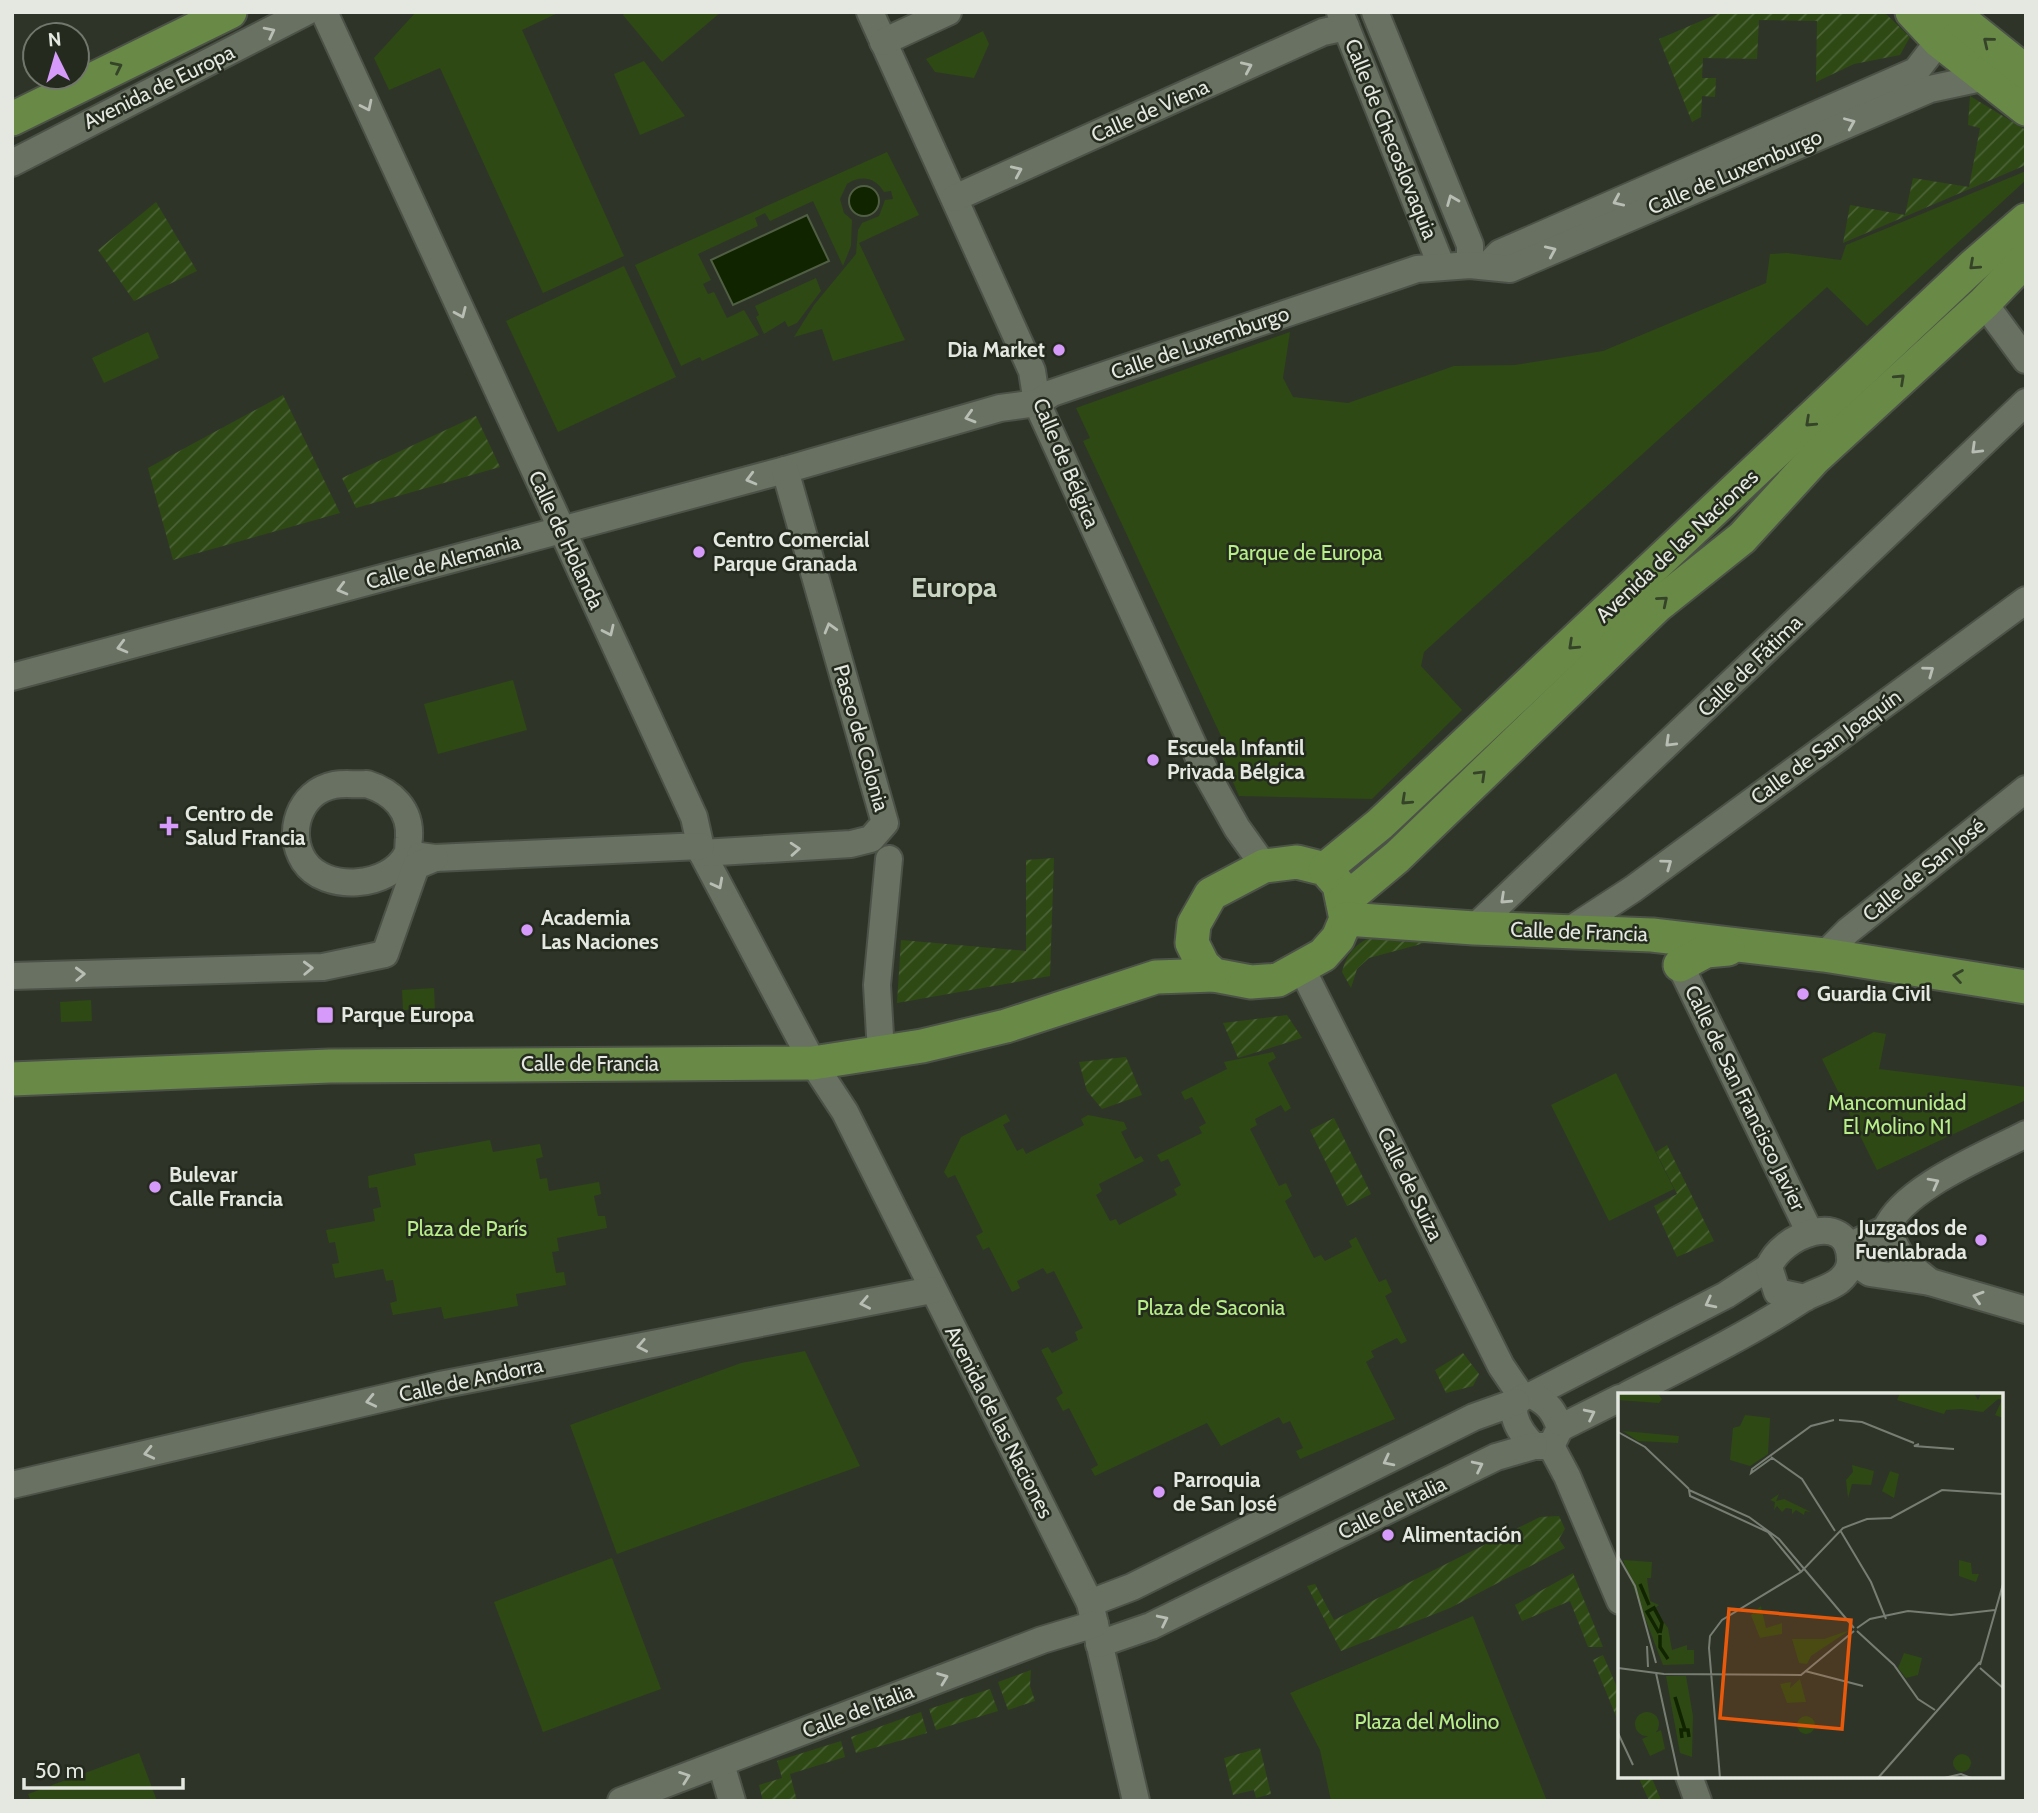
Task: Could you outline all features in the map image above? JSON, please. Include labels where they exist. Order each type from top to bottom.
[{"type":"main road","points":[[91,55],[178,12]]},
{"type":"main road","name":"Avenida de Europa","points":[[12,119],[230,12]]},
{"type":"main road","points":[[1912,12],[2026,72]]},
{"type":"main road","points":[[1945,27],[1986,77],[2026,109]]},
{"type":"main road","name":"Avenida de las Naciones","points":[[1325,869],[1381,824],[1973,266],[2026,220]]},
{"type":"main road","name":"Avenida de las Naciones","points":[[1344,911],[1658,605],[1742,538],[1815,458],[1983,303],[2026,259]]},
{"type":"main road","points":[[1397,857],[1391,872],[1391,902],[1406,923]]},
{"type":"main road","points":[[1297,862],[1325,869],[1339,885],[1344,911],[1338,938],[1323,955],[1278,980],[1251,982],[1214,975],[1203,965],[1192,943],[1194,924],[1210,894],[1264,866],[1297,862]]},
{"type":"main road","name":"Calle de Francia","points":[[1344,911],[1406,923],[1474,929],[1570,930],[1652,935],[1824,955],[2026,987]]},
{"type":"main road","name":"Calle de Francia","points":[[1156,977],[1192,943]]},
{"type":"main road","name":"Calle de Francia","points":[[1681,965],[1706,951],[1751,947]]},
{"type":"main road","name":"Calle de Francia","points":[[12,1079],[330,1066],[813,1063],[1006,1026],[1156,977],[1214,975]]},
{"type":"street","name":"Avenida de Europa","points":[[12,163],[306,12]]},
{"type":"street","name":"Calle de Holanda","points":[[324,12],[694,817],[701,849],[813,1063]]},
{"type":"street","points":[[876,26],[907,12]]},
{"type":"street","points":[[876,26],[948,12]]},
{"type":"street","name":"Calle de Checoslovaquia","points":[[1375,12],[1478,265]]},
{"type":"street","name":"Calle de Checoslovaquia","points":[[1343,20],[1441,265]]},
{"type":"street","name":"Calle de Viena","points":[[955,198],[1323,32],[1343,20]]},
{"type":"street","name":"Calle de Bélgica","points":[[876,26],[1032,370],[1037,403],[1205,771],[1237,828],[1264,866]]},
{"type":"street","name":"Calle de Luxemburgo","points":[[1478,265],[1916,71],[1945,27]]},
{"type":"street","name":"Calle de Luxemburgo","points":[[1037,403],[1052,393],[1417,270],[1441,265],[1478,265],[1510,270],[1930,89],[1986,77]]},
{"type":"street","points":[[1983,303],[2026,360]]},
{"type":"street","name":"Calle de Fátima","points":[[1474,929],[2026,402]]},
{"type":"street","name":"Calle de Alemania","points":[[12,677],[785,470],[1000,408],[1037,403]]},
{"type":"street","name":"Paseo de Colonia","points":[[701,849],[851,844],[871,839],[885,823],[785,470]]},
{"type":"street","name":"Calle de San Joaquín","points":[[1570,930],[1627,893],[2026,600]]},
{"type":"street","points":[[367,784],[383,790],[397,800],[406,815],[409,832],[408,853],[394,869],[376,880],[339,882],[320,876],[305,863],[296,846],[295,826],[302,807],[315,793],[333,785],[367,784]]},
{"type":"street","name":"Calle de San José","points":[[1824,955],[1848,931],[2026,789]]},
{"type":"street","points":[[408,853],[435,859],[701,849]]},
{"type":"street","points":[[12,976],[323,967],[385,954],[416,866],[435,859]]},
{"type":"street","points":[[881,1052],[877,985],[889,859]]},
{"type":"street","points":[[1627,893],[1627,913],[1634,924],[1652,935]]},
{"type":"street","name":"Calle de San Francisco Javier","points":[[1681,965],[1809,1231]]},
{"type":"street","name":"Calle de Suiza","points":[[1302,969],[1501,1366],[1523,1398]]},
{"type":"street","name":"Avenida de las Naciones","points":[[813,1063],[845,1112],[1095,1624],[1136,1801]]},
{"type":"street","points":[[1849,1250],[1886,1229],[1890,1218],[1912,1195],[2026,1134]]},
{"type":"street","points":[[1886,1229],[1903,1260],[1930,1282]]},
{"type":"street","points":[[1805,1298],[1777,1292],[1769,1267],[1781,1247],[1809,1231],[1834,1234],[1858,1265],[1870,1273],[1930,1282],[2026,1310]]},
{"type":"street","points":[[1631,1393],[1771,1322],[1805,1298],[1825,1291],[1847,1272],[1849,1250]]},
{"type":"street","name":"Calle de Italia","points":[[1095,1624],[1132,1587],[1474,1417],[1523,1398],[1726,1295],[1769,1267]]},
{"type":"street","name":"Calle de Andorra","points":[[12,1485],[440,1385],[932,1290]]},
{"type":"street","points":[[1548,1440],[1522,1436],[1514,1417],[1523,1398],[1548,1402],[1548,1440],[1567,1476],[1618,1596]]},
{"type":"street","name":"Calle de Italia","points":[[621,1801],[1042,1640],[1095,1624],[1151,1626],[1496,1457],[1548,1440],[1618,1399]]},
{"type":"street","points":[[721,1764],[732,1801]]},
{"type":"street","points":[[1690,1778],[1698,1801]]},
{"type":"green space","points":[[416,12],[560,12],[522,30],[624,256],[543,293],[440,68],[389,90],[374,58]]},
{"type":"green space","points":[[626,12],[721,12],[662,62],[623,15]]},
{"type":"green space","points":[[1722,12],[1884,12],[1910,37],[1900,55],[1854,64],[1816,82],[1817,21],[1759,20],[1757,59],[1703,58],[1702,78],[1716,78],[1715,97],[1702,96],[1701,117],[1692,122],[1659,39]]},
{"type":"green space","points":[[983,31],[989,44],[974,78],[935,72],[926,59]]},
{"type":"green space","points":[[644,61],[685,116],[640,135],[614,74]]},
{"type":"green space","points":[[1970,96],[2026,130],[2026,165],[1843,243],[1850,205],[1905,215],[1913,178],[1969,187],[1980,128],[1968,125]]},
{"type":"green space","points":[[887,152],[919,215],[859,243],[905,340],[833,361],[822,329],[794,337],[814,305],[856,254],[858,230],[862,223],[879,216],[885,200],[893,199],[891,191],[884,192],[876,183],[867,179],[857,179],[847,184],[840,199],[844,213],[852,220],[851,246],[843,266],[813,201],[770,221],[765,213],[755,218],[758,226],[698,254],[711,280],[703,284],[708,294],[714,292],[727,318],[744,310],[759,335],[702,361],[700,357],[681,366],[635,265]]},
{"type":"green space","name":"Parque de Europa","points":[[2026,171],[2026,180],[1867,326],[1827,287],[1424,652],[1421,666],[1462,710],[1372,799],[1239,796],[1218,747],[1221,736],[1083,441],[1090,438],[1076,408],[1290,332],[1283,378],[1293,397],[1348,403],[1454,366],[1515,365],[1603,351],[1766,283],[1770,254],[1787,253],[1841,260],[1846,245]]},
{"type":"green space","points":[[156,202],[197,271],[134,301],[98,250]]},
{"type":"green space","points":[[624,266],[676,377],[558,432],[506,321]]},
{"type":"green space","points":[[816,278],[821,291],[797,323],[788,327],[785,321],[764,334],[756,317],[759,315],[755,306]]},
{"type":"green space","points":[[148,332],[159,358],[104,383],[92,358]]},
{"type":"green space","points":[[283,395],[340,513],[173,560],[148,468]]},
{"type":"green space","points":[[476,416],[500,467],[356,508],[342,478]]},
{"type":"green space","points":[[513,680],[527,730],[438,754],[424,704]]},
{"type":"green space","points":[[1054,858],[1050,976],[897,1003],[901,940],[1026,951],[1026,860]]},
{"type":"green space","points":[[1380,934],[1447,937],[1369,958],[1357,969],[1351,988],[1342,972],[1347,958],[1360,943]]},
{"type":"green space","points":[[434,988],[435,1009],[403,1010],[402,990]]},
{"type":"green space","points":[[91,1000],[92,1021],[61,1022],[60,1002]]},
{"type":"green space","points":[[1287,1015],[1302,1038],[1238,1058],[1223,1023]]},
{"type":"green space","name":"Mancomunidad El Molino N1","points":[[1874,1032],[1886,1034],[1879,1069],[2026,1087],[2026,1100],[1877,1170],[1822,1059]]},
{"type":"green space","name":"Plaza de Saconia","points":[[1273,1052],[1276,1058],[1268,1063],[1291,1108],[1285,1112],[1281,1105],[1255,1119],[1257,1125],[1250,1129],[1279,1186],[1286,1183],[1292,1196],[1285,1201],[1314,1258],[1321,1255],[1325,1261],[1352,1247],[1349,1241],[1356,1237],[1379,1282],[1386,1279],[1392,1292],[1385,1296],[1407,1341],[1401,1344],[1397,1338],[1371,1351],[1374,1357],[1366,1362],[1395,1419],[1300,1459],[1296,1451],[1303,1448],[1290,1421],[1283,1424],[1279,1417],[1221,1446],[1207,1423],[1095,1476],[1091,1469],[1098,1465],[1069,1408],[1063,1411],[1056,1398],[1063,1393],[1041,1350],[1048,1347],[1052,1353],[1078,1340],[1075,1332],[1083,1328],[1054,1271],[1047,1274],[1043,1268],[1017,1281],[1020,1288],[1012,1292],[989,1247],[983,1250],[976,1236],[983,1232],[955,1175],[948,1178],[944,1172],[961,1137],[1006,1114],[1010,1121],[1003,1125],[1017,1151],[1023,1148],[1026,1154],[1084,1125],[1081,1119],[1088,1115],[1124,1122],[1127,1129],[1121,1132],[1135,1159],[1141,1156],[1144,1161],[1099,1184],[1102,1191],[1096,1195],[1110,1221],[1116,1219],[1119,1225],[1177,1195],[1174,1189],[1181,1185],[1168,1159],[1161,1162],[1157,1155],[1202,1133],[1199,1127],[1206,1123],[1192,1097],[1185,1100],[1181,1092],[1227,1069],[1224,1062]]},
{"type":"green space","points":[[1126,1057],[1142,1095],[1102,1109],[1087,1091],[1079,1062]]},
{"type":"green space","points":[[1616,1073],[1674,1189],[1609,1221],[1551,1105]]},
{"type":"green space","points":[[1334,1118],[1371,1194],[1347,1206],[1310,1130]]},
{"type":"green space","name":"Plaza de París","points":[[490,1140],[493,1152],[540,1144],[543,1157],[536,1159],[540,1179],[547,1178],[549,1191],[599,1182],[601,1194],[594,1196],[598,1216],[605,1216],[607,1228],[557,1238],[559,1251],[552,1252],[556,1273],[564,1272],[566,1285],[516,1294],[518,1306],[444,1319],[441,1307],[393,1315],[390,1303],[397,1301],[393,1280],[386,1281],[383,1269],[335,1278],[332,1264],[339,1263],[335,1242],[329,1243],[326,1230],[375,1221],[373,1209],[381,1207],[377,1187],[369,1188],[368,1176],[416,1165],[414,1154]]},
{"type":"green space","points":[[1667,1145],[1714,1241],[1677,1257],[1654,1206],[1677,1194],[1656,1152]]},
{"type":"green space","points":[[805,1351],[860,1466],[617,1554],[570,1425],[741,1363]]},
{"type":"green space","points":[[1463,1353],[1479,1374],[1473,1386],[1446,1393],[1435,1370]]},
{"type":"green space","points":[[1559,1516],[1565,1529],[1559,1539],[1565,1548],[1450,1608],[1341,1651],[1307,1586],[1315,1584],[1334,1620],[1540,1517]]},
{"type":"green space","points":[[612,1558],[661,1689],[543,1732],[494,1602]]},
{"type":"green space","points":[[1573,1573],[1603,1647],[1588,1647],[1570,1601],[1522,1621],[1515,1605]]},
{"type":"green space","name":"Plaza del Molino","points":[[1473,1616],[1547,1801],[1331,1801],[1320,1750],[1290,1693]]},
{"type":"green space","points":[[1603,1655],[1618,1689],[1618,1721],[1593,1660]]},
{"type":"green space","points":[[1031,1670],[1030,1686],[1035,1701],[1008,1710],[998,1682]]},
{"type":"green space","points":[[990,1689],[998,1711],[936,1730],[929,1709]]},
{"type":"green space","points":[[921,1712],[927,1733],[856,1753],[851,1737]]},
{"type":"green space","points":[[841,1741],[845,1757],[790,1774],[797,1801],[763,1801],[759,1785],[782,1778],[777,1761]]},
{"type":"green space","points":[[1260,1748],[1271,1794],[1256,1798],[1254,1790],[1233,1795],[1224,1758]]},
{"type":"green space","points":[[139,1753],[157,1801],[31,1801],[28,1794]]},
{"type":"green space","points":[[1639,1778],[1652,1778],[1661,1800],[1649,1801]]},
{"type":"shaded area","points":[[864,186],[870,187],[878,195],[878,207],[870,215],[864,216],[858,215],[850,207],[849,201],[850,195],[858,187]]},
{"type":"shaded area","points":[[807,215],[829,261],[733,305],[711,260]]},
{"type":"place","name":"Dia Market","points":[[1059,350]]},
{"type":"place","name":"Centro Comercial Parque Granada","points":[[699,552]]},
{"type":"place","name":"Escuela Infantil Privada Bélgica","points":[[1153,760]]},
{"type":"place","name":"Centro de Salud Francia","points":[[169,826]]},
{"type":"place","name":"Academia Las Naciones","points":[[527,930]]},
{"type":"place","name":"Guardia Civil","points":[[1803,994]]},
{"type":"place","name":"Parque Europa","points":[[325,1015]]},
{"type":"place","name":"Bulevar Calle Francia","points":[[155,1187]]},
{"type":"place","name":"Juzgados de Fuenlabrada","points":[[1981,1240]]},
{"type":"place","name":"Parroquia de San José","points":[[1159,1492]]},
{"type":"place","name":"Alimentación","points":[[1388,1535]]},
{"type":"district","name":"Europa","points":[[954,587]]}]
